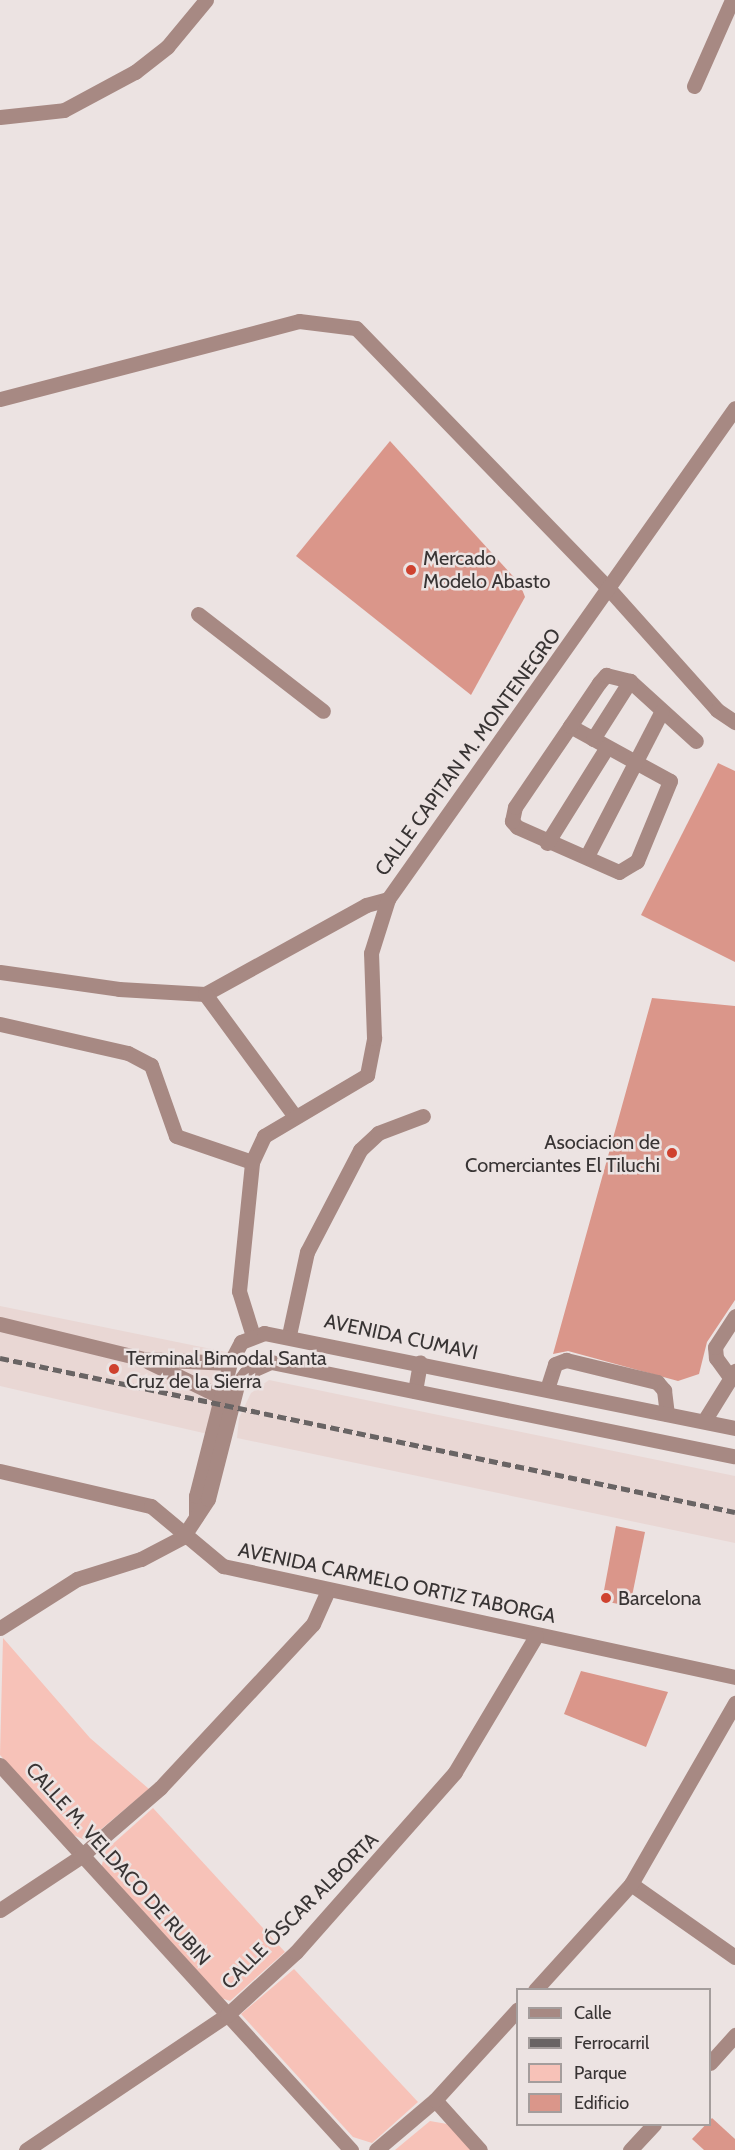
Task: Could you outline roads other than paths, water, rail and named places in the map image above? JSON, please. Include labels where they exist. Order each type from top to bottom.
[{"type":"street","points":[[0,117],[64,110],[109,87],[167,47],[206,0]]},
{"type":"street","points":[[694,86],[732,0]]},
{"type":"street","points":[[0,399],[299,321],[356,328],[609,590],[717,710],[735,722]]},
{"type":"street","name":"CALLE CAPITAN M. MONTENEGRO","points":[[205,994],[366,905],[388,899],[609,590],[735,408]]},
{"type":"street","points":[[198,614],[323,711]]},
{"type":"street","points":[[570,726],[670,781],[655,828],[628,870],[608,869],[587,856],[548,843],[517,827],[512,815],[570,726],[606,675],[630,681],[696,741]]},
{"type":"street","points":[[593,739],[630,681]]},
{"type":"street","points":[[587,856],[662,711]]},
{"type":"street","points":[[548,843],[607,747]]},
{"type":"street","points":[[196,1520],[196,1496],[219,1396],[230,1362],[241,1342],[253,1336],[239,1291],[252,1162],[264,1136],[293,1114],[355,1083],[372,1065],[371,953],[388,899]]},
{"type":"street","points":[[0,972],[119,989],[205,994],[293,1114]]},
{"type":"street","points":[[0,1024],[128,1053],[151,1065],[176,1136],[252,1162]]},
{"type":"street","points":[[289,1335],[307,1252],[360,1150],[378,1133],[423,1116]]},
{"type":"street","points":[[704,1421],[733,1374],[715,1347],[735,1316]]},
{"type":"street","points":[[0,1324],[144,1359],[230,1362]]},
{"type":"street","name":"AVENIDA CUMAVI","points":[[253,1336],[289,1335],[735,1428]]},
{"type":"street","points":[[144,1359],[219,1396]]},
{"type":"street","points":[[547,1389],[555,1364],[566,1360],[657,1382],[664,1390],[667,1413]]},
{"type":"street","points":[[0,1628],[77,1580],[141,1559],[183,1537],[208,1498],[237,1385],[256,1367],[286,1362],[415,1391],[735,1456]]},
{"type":"street","points":[[415,1391],[420,1362]]},
{"type":"street","name":"AVENIDA CARMELO ORTIZ TABORGA","points":[[0,1471],[151,1506],[183,1537],[223,1566],[327,1592],[735,1677]]},
{"type":"street","points":[[0,1910],[80,1857],[160,1788],[313,1624],[327,1592]]},
{"type":"street","name":"CALLE ÓSCAR ALBORTA","points":[[26,2150],[227,2015],[349,1897],[428,1808],[487,1724],[536,1636]]},
{"type":"street","points":[[536,1988],[631,1884],[735,1703]]},
{"type":"street","name":"CALLE M. VELDACO DE RUBIN","points":[[0,1765],[80,1857],[351,2150]]},
{"type":"street","points":[[631,1884],[735,1958]]},
{"type":"street","points":[[376,2150],[435,2100],[516,2011]]},
{"type":"street","points":[[711,2062],[735,2035]]},
{"type":"street","points":[[435,2100],[480,2150]]},
{"type":"street","points":[[630,2150],[652,2126]]},
{"type":"railway","points":[[0,1358],[735,1512]]},
{"type":"place","name":"Mercado Modelo Abasto","points":[[411,570]]},
{"type":"place","name":"Asociacion de Comerciantes El Tiluchi","points":[[672,1153]]},
{"type":"place","name":"Terminal Bimodal Santa Cruz de la Sierra","points":[[114,1369]]},
{"type":"place","name":"Barcelona","points":[[606,1598]]}]
